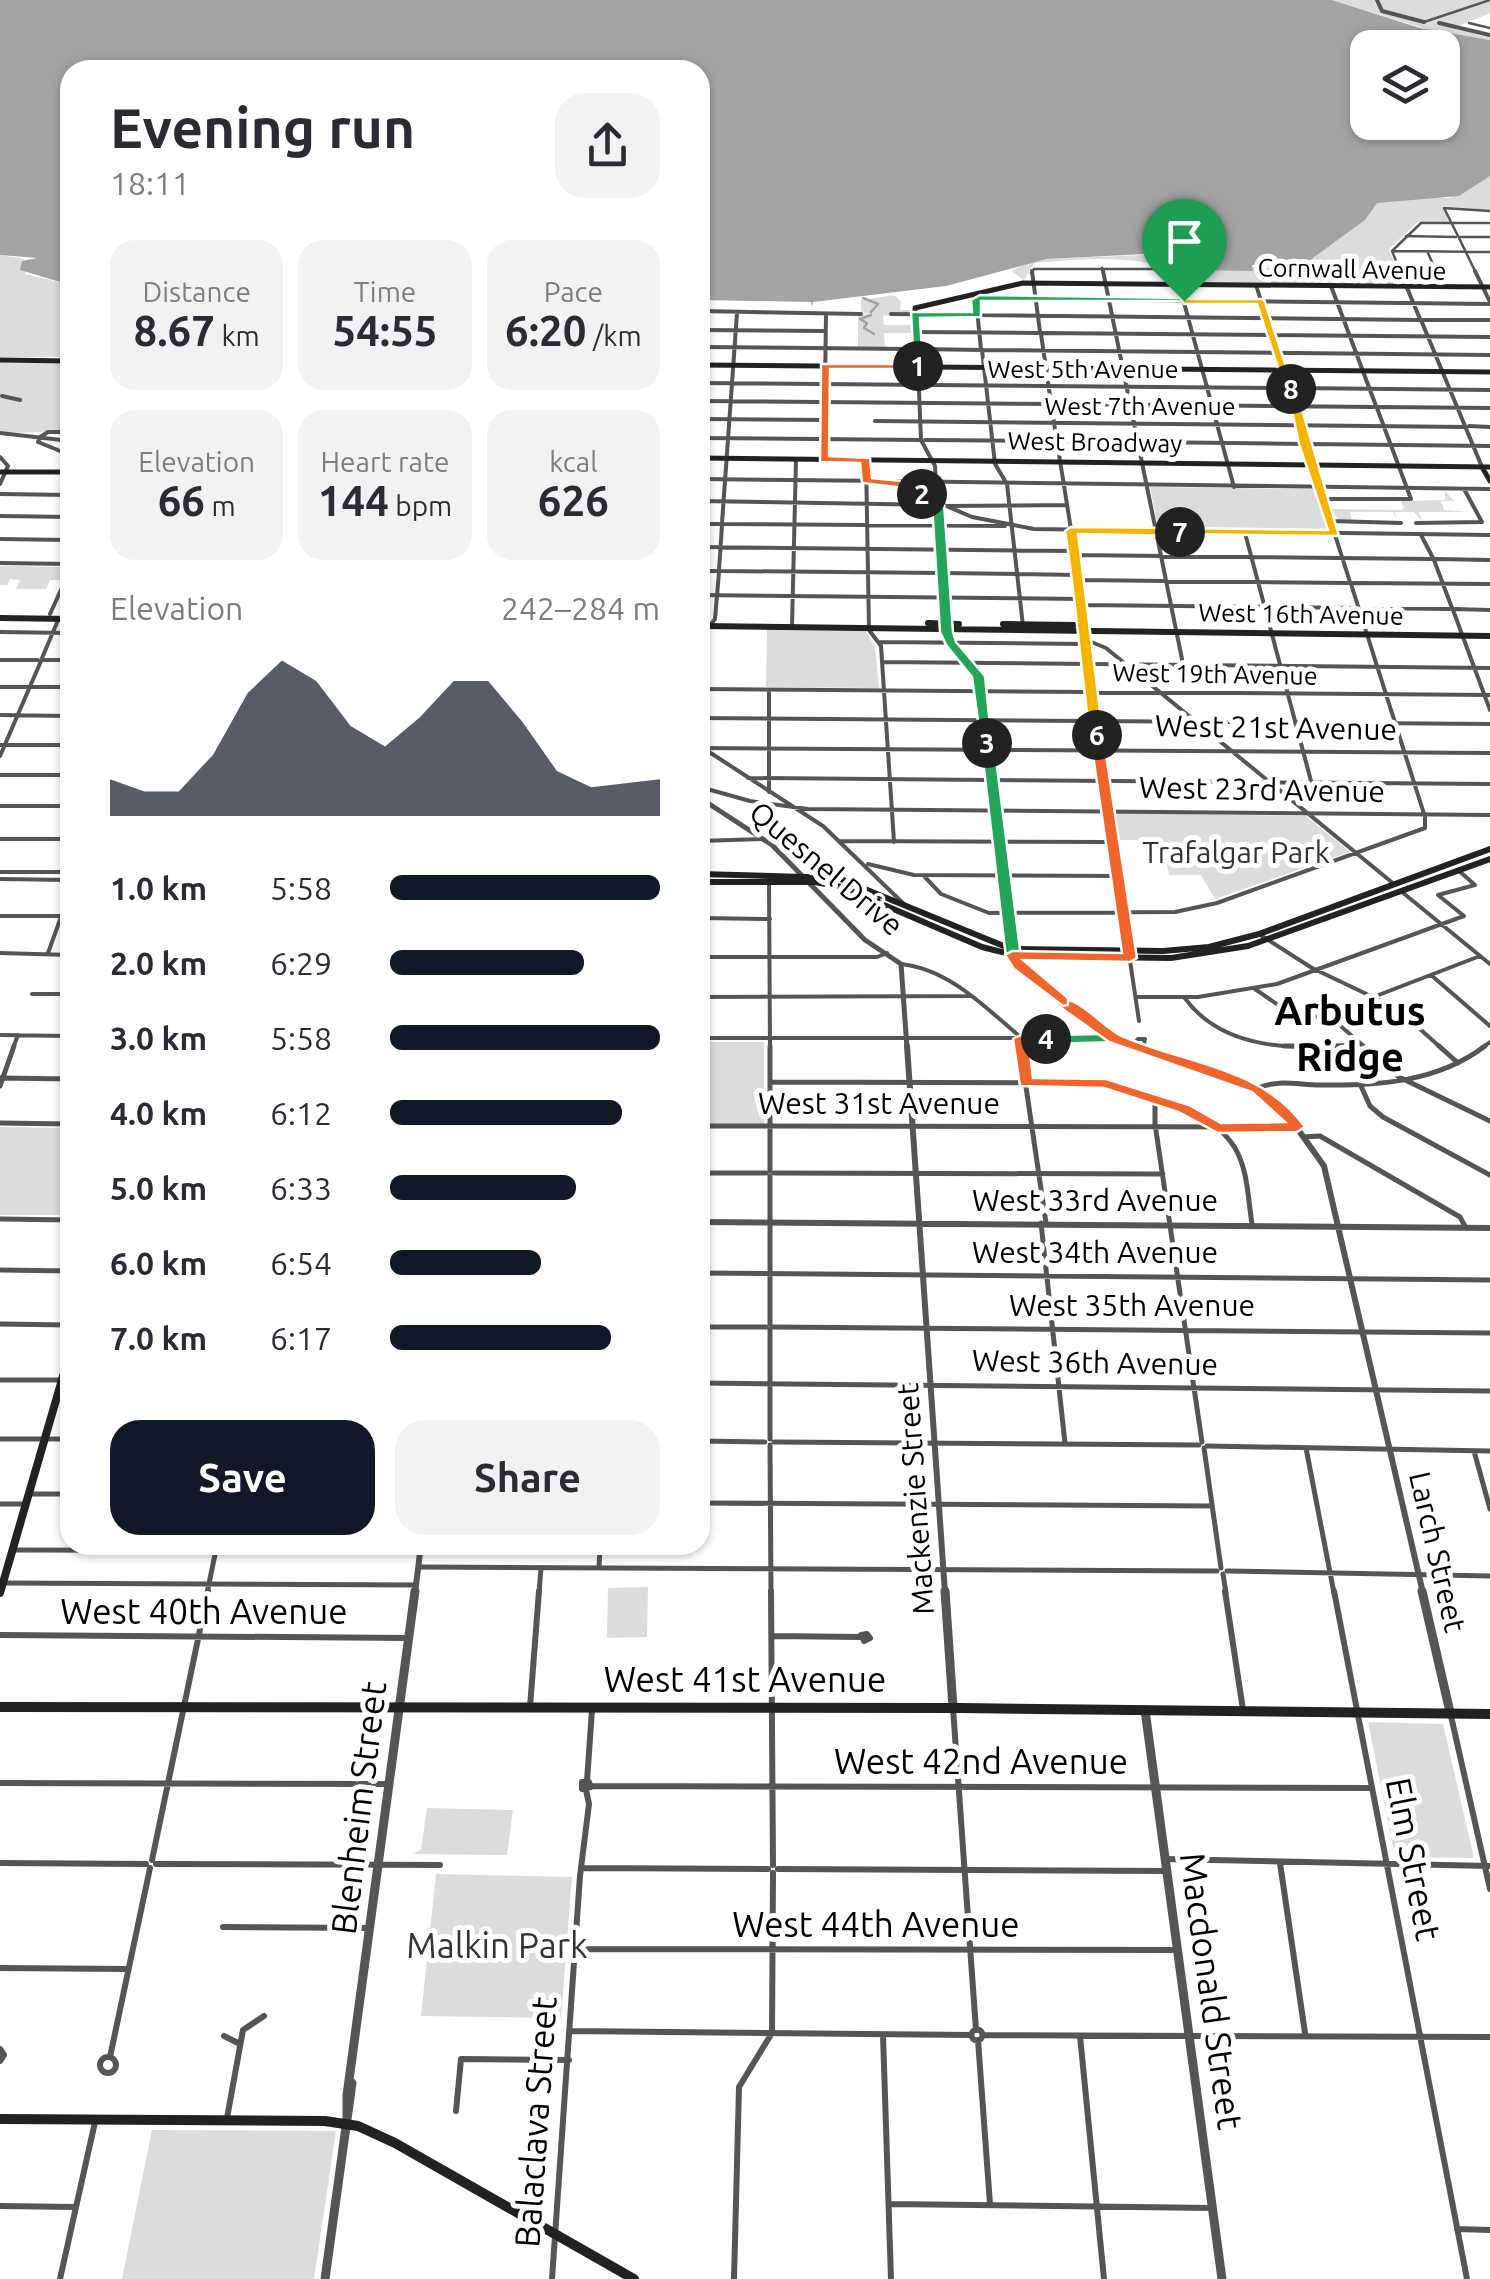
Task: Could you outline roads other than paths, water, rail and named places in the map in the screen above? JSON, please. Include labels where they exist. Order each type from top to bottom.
[{"type":"main road","name":"Cornwall Avenue","points":[[915,311],[1012,284],[1486,288]]},
{"type":"main road","points":[[915,311],[918,367]]},
{"type":"main road","points":[[0,359],[60,360]]},
{"type":"main road","points":[[710,366],[1490,372]]},
{"type":"main road","name":"West Broadway","points":[[710,458],[1485,467]]},
{"type":"main road","points":[[1485,467],[1490,481]]},
{"type":"main road","points":[[3,472],[60,472]]},
{"type":"main road","points":[[0,615],[60,615]]},
{"type":"main road","points":[[0,615],[58,618]]},
{"type":"main road","name":"West 16th Avenue","points":[[712,623],[1023,627],[1084,635],[1112,631],[1490,636]]},
{"type":"main road","name":"West 16th Avenue","points":[[946,626],[1023,627]]},
{"type":"main road","points":[[1130,954],[1197,948],[1259,934],[1490,849]]},
{"type":"main road","points":[[710,882],[826,884],[855,891],[982,947],[1012,952],[1209,955],[1269,939],[1490,859]]},
{"type":"main road","points":[[710,874],[802,874],[852,882],[1012,952]]},
{"type":"main road","points":[[817,890],[826,884]]},
{"type":"main road","points":[[990,942],[1010,938]]},
{"type":"main road","points":[[1,1586],[60,1397]]},
{"type":"main road","name":"West 41st Avenue","points":[[0,1707],[530,1706],[1490,1714]]},
{"type":"main road","points":[[0,2119],[347,2123],[395,2143],[634,2279]]},
{"type":"street","points":[[1377,0],[1382,11],[1490,35]]},
{"type":"street","points":[[1436,22],[1488,2]]},
{"type":"street","points":[[1469,23],[1490,28]]},
{"type":"street","points":[[1023,627],[1007,482],[995,462],[976,300],[1490,303],[1445,207],[1490,211]]},
{"type":"street","points":[[1392,252],[1421,222],[1490,223]]},
{"type":"street","points":[[1406,236],[1490,238]]},
{"type":"street","points":[[1392,252],[1490,252]]},
{"type":"street","points":[[1392,252],[1485,467]]},
{"type":"street","points":[[1428,252],[1444,287]]},
{"type":"street","points":[[1139,1021],[1086,663],[1082,602],[1031,272],[1041,268],[1102,268],[1171,270],[1177,274],[1234,487]]},
{"type":"street","points":[[1102,268],[1183,664]]},
{"type":"street","points":[[923,876],[940,894],[982,912],[1160,913],[1206,906],[1428,825],[1256,285]]},
{"type":"street","points":[[1324,499],[1411,499],[1331,286]]},
{"type":"street","points":[[710,311],[861,314]]},
{"type":"street","points":[[891,314],[915,311],[1038,316],[1490,320]]},
{"type":"street","points":[[710,640],[719,571],[736,313]]},
{"type":"street","points":[[824,460],[826,314]]},
{"type":"street","points":[[710,330],[825,331]]},
{"type":"street","points":[[916,332],[1490,337]]},
{"type":"street","points":[[710,347],[908,349]]},
{"type":"street","points":[[917,349],[1490,355]]},
{"type":"street","points":[[918,367],[924,441],[934,460],[940,504],[946,626],[950,642],[978,676],[1010,938],[1019,966],[1081,1017],[1114,1038],[1258,1088],[1273,1082],[1361,1086],[1404,1080],[1458,1063],[1490,1042]]},
{"type":"street","name":"West 5th Avenue","points":[[710,383],[1490,390]]},
{"type":"street","points":[[2,396],[20,400]]},
{"type":"street","points":[[710,401],[1490,408]]},
{"type":"street","points":[[710,420],[825,420]]},
{"type":"street","name":"West 7th Avenue","points":[[874,421],[1490,427]]},
{"type":"street","points":[[0,432],[60,440]]},
{"type":"street","points":[[60,432],[48,432],[38,442],[60,452]]},
{"type":"street","points":[[710,438],[1490,446]]},
{"type":"street","points":[[0,457],[7,464],[0,484]]},
{"type":"street","points":[[792,624],[796,459]]},
{"type":"street","points":[[866,460],[869,625],[882,662],[894,842]]},
{"type":"street","points":[[710,479],[1490,489]]},
{"type":"street","points":[[888,481],[984,524]]},
{"type":"street","points":[[903,486],[914,481]]},
{"type":"street","points":[[1464,489],[1468,500],[1481,512],[1481,522],[1418,523],[1490,710]]},
{"type":"street","points":[[0,494],[60,495]]},
{"type":"street","points":[[1458,500],[1468,500]]},
{"type":"street","points":[[710,501],[1067,505]]},
{"type":"street","points":[[0,516],[60,517]]},
{"type":"street","points":[[1331,521],[1401,522]]},
{"type":"street","points":[[710,524],[984,524],[1071,531],[1490,535]]},
{"type":"street","points":[[1245,533],[1311,782]]},
{"type":"street","points":[[0,539],[60,540]]},
{"type":"street","points":[[710,547],[1490,560]]},
{"type":"street","points":[[0,563],[60,566]]},
{"type":"street","points":[[710,571],[1490,584]]},
{"type":"street","points":[[50,614],[60,592]]},
{"type":"street","points":[[710,595],[1490,610]]},
{"type":"street","points":[[0,756],[58,618]]},
{"type":"street","points":[[974,629],[975,642]]},
{"type":"street","points":[[0,632],[60,632]]},
{"type":"street","points":[[878,642],[975,642],[1084,635],[1098,642],[1490,963]]},
{"type":"street","points":[[0,660],[60,660]]},
{"type":"street","points":[[882,662],[1490,668]]},
{"type":"street","points":[[0,687],[60,688]]},
{"type":"street","name":"West 19th Avenue","points":[[710,689],[1487,695]]},
{"type":"street","points":[[769,689],[769,792]]},
{"type":"street","points":[[0,716],[60,716]]},
{"type":"street","points":[[710,718],[1490,724]]},
{"type":"street","points":[[2,745],[60,745]]},
{"type":"street","name":"West 21st Avenue","points":[[710,748],[1490,753]]},
{"type":"street","points":[[710,754],[839,841],[906,905]]},
{"type":"street","points":[[0,775],[60,775]]},
{"type":"street","points":[[748,778],[1490,784]]},
{"type":"street","name":"West 23rd Avenue","points":[[710,789],[750,802],[794,808],[1490,815]]},
{"type":"street","name":"Quesnel Drive","points":[[710,804],[762,838],[865,940],[901,964],[912,964],[972,996],[1020,1039]]},
{"type":"street","points":[[0,806],[60,806]]},
{"type":"street","points":[[710,841],[762,838]]},
{"type":"street","points":[[0,839],[60,839]]},
{"type":"street","points":[[839,841],[1112,842]]},
{"type":"street","points":[[865,864],[898,874],[923,876],[1118,876]]},
{"type":"street","points":[[1458,870],[1484,891]]},
{"type":"street","points":[[884,880],[898,874]]},
{"type":"street","points":[[0,876],[60,876]]},
{"type":"street","points":[[734,2279],[740,2086],[772,2033],[769,882]]},
{"type":"street","points":[[1464,916],[1438,895],[1475,885]]},
{"type":"street","points":[[1137,997],[1184,997],[1255,989],[1472,912]]},
{"type":"street","points":[[0,916],[60,916]]},
{"type":"street","points":[[710,918],[770,918]]},
{"type":"street","points":[[48,954],[60,919]]},
{"type":"street","points":[[1259,934],[1316,970],[1398,1008],[1458,1063]]},
{"type":"street","points":[[0,953],[60,955]]},
{"type":"street","points":[[710,956],[877,958],[887,953]]},
{"type":"street","points":[[1323,1016],[1480,956]]},
{"type":"street","name":"Mackenzie Street","points":[[901,964],[990,2204]]},
{"type":"street","points":[[1431,975],[1490,1026]]},
{"type":"street","points":[[1255,989],[1277,1006],[1323,1016],[1344,1028],[1404,1080],[1490,1122]]},
{"type":"street","points":[[32,994],[60,994]]},
{"type":"street","points":[[710,996],[972,996]]},
{"type":"street","points":[[1184,997],[1196,1017],[1232,1034],[1303,1048],[1360,1044]]},
{"type":"street","points":[[0,1035],[60,1036]]},
{"type":"street","points":[[18,1035],[1,1081],[60,1079]]},
{"type":"street","points":[[710,1038],[1114,1038]]},
{"type":"street","points":[[1020,1039],[1040,1174],[1046,1275],[1065,1443]]},
{"type":"street","points":[[770,1082],[1106,1084],[1155,1099],[1218,1128],[1234,1145],[1241,1161],[1252,1224]]},
{"type":"street","points":[[1361,1086],[1370,1106],[1383,1116],[1490,1175]]},
{"type":"street","name":"Larch Street","points":[[1258,1088],[1282,1107],[1324,1166],[1488,1866],[1490,1889]]},
{"type":"street","points":[[1155,1099],[1155,1128],[1243,1710]]},
{"type":"street","points":[[0,1123],[60,1124]]},
{"type":"street","name":"West 31st Avenue","points":[[710,1126],[1297,1127]]},
{"type":"street","points":[[1304,1137],[1320,1136],[1460,1217],[1466,1228]]},
{"type":"street","points":[[710,1173],[1163,1174]]},
{"type":"street","points":[[0,1220],[60,1220]]},
{"type":"street","name":"West 33rd Avenue","points":[[710,1222],[1490,1228]]},
{"type":"street","points":[[0,1270],[60,1271]]},
{"type":"street","name":"West 34th Avenue","points":[[710,1273],[1490,1280]]},
{"type":"street","points":[[0,1324],[60,1325]]},
{"type":"street","name":"West 35th Avenue","points":[[710,1327],[1490,1333]]},
{"type":"street","points":[[0,1380],[60,1380]]},
{"type":"street","name":"West 36th Avenue","points":[[710,1383],[1490,1390]]},
{"type":"street","points":[[0,1439],[60,1439]]},
{"type":"street","points":[[710,1442],[1065,1443],[1490,1451]]},
{"type":"street","name":"Elm Street","points":[[1306,1448],[1467,2279]]},
{"type":"street","points":[[1474,1451],[1490,1509]]},
{"type":"street","points":[[0,1504],[60,1495]]},
{"type":"street","points":[[710,1504],[1212,1506]]},
{"type":"street","points":[[12,1550],[60,1550]]},
{"type":"street","points":[[110,2057],[214,1555]]},
{"type":"street","name":"Blenheim Street","points":[[325,2279],[419,1555]]},
{"type":"street","points":[[599,1568],[600,1555]]},
{"type":"street","points":[[418,1567],[1490,1576]]},
{"type":"street","points":[[530,1706],[541,1568]]},
{"type":"street","points":[[1,1586],[416,1585]]},
{"type":"street","name":"West 40th Avenue","points":[[0,1635],[408,1638]]},
{"type":"street","points":[[772,1636],[861,1637]]},
{"type":"street","name":"Balaclava Street","points":[[552,2279],[589,1804],[592,1707]]},
{"type":"street","name":"Macdonald Street","points":[[1145,1710],[1222,2279]]},
{"type":"street","points":[[0,1783],[390,1784]]},
{"type":"street","name":"West 42nd Avenue","points":[[588,1786],[1371,1788]]},
{"type":"street","points":[[1165,1859],[1488,1866]]},
{"type":"street","points":[[1280,1862],[1305,2033]]},
{"type":"street","points":[[0,1864],[440,1864]]},
{"type":"street","points":[[583,1868],[1167,1871]]},
{"type":"street","points":[[222,1927],[372,1928]]},
{"type":"street","name":"West 44th Avenue","points":[[576,1948],[1178,1950]]},
{"type":"street","points":[[0,1968],[128,1968]]},
{"type":"street","points":[[227,2120],[243,2030],[264,2016]]},
{"type":"street","points":[[570,2031],[1490,2036]]},
{"type":"street","points":[[882,2034],[891,2279]]},
{"type":"street","points":[[224,2036],[240,2044]]},
{"type":"street","points":[[1080,2036],[1104,2279]]},
{"type":"street","points":[[0,2049],[4,2055],[0,2060]]},
{"type":"street","points":[[456,2111],[461,2059],[570,2060]]},
{"type":"street","points":[[60,2279],[96,2120]]},
{"type":"street","points":[[889,2204],[1212,2208]]},
{"type":"street","points":[[0,2206],[75,2207]]},
{"type":"street","points":[[1457,2229],[1490,2230]]},
{"type":"waterway","points":[[863,298],[878,304],[871,312]]},
{"type":"waterway","points":[[871,315],[860,319],[867,323],[864,328],[874,334]]},
{"type":"district","name":"Arbutus Ridge","points":[[1350,1034]]},
{"type":"park label","name":"Trafalgar Park","points":[[1236,853]]},
{"type":"park label","name":"Malkin Park","points":[[497,1946]]}]
